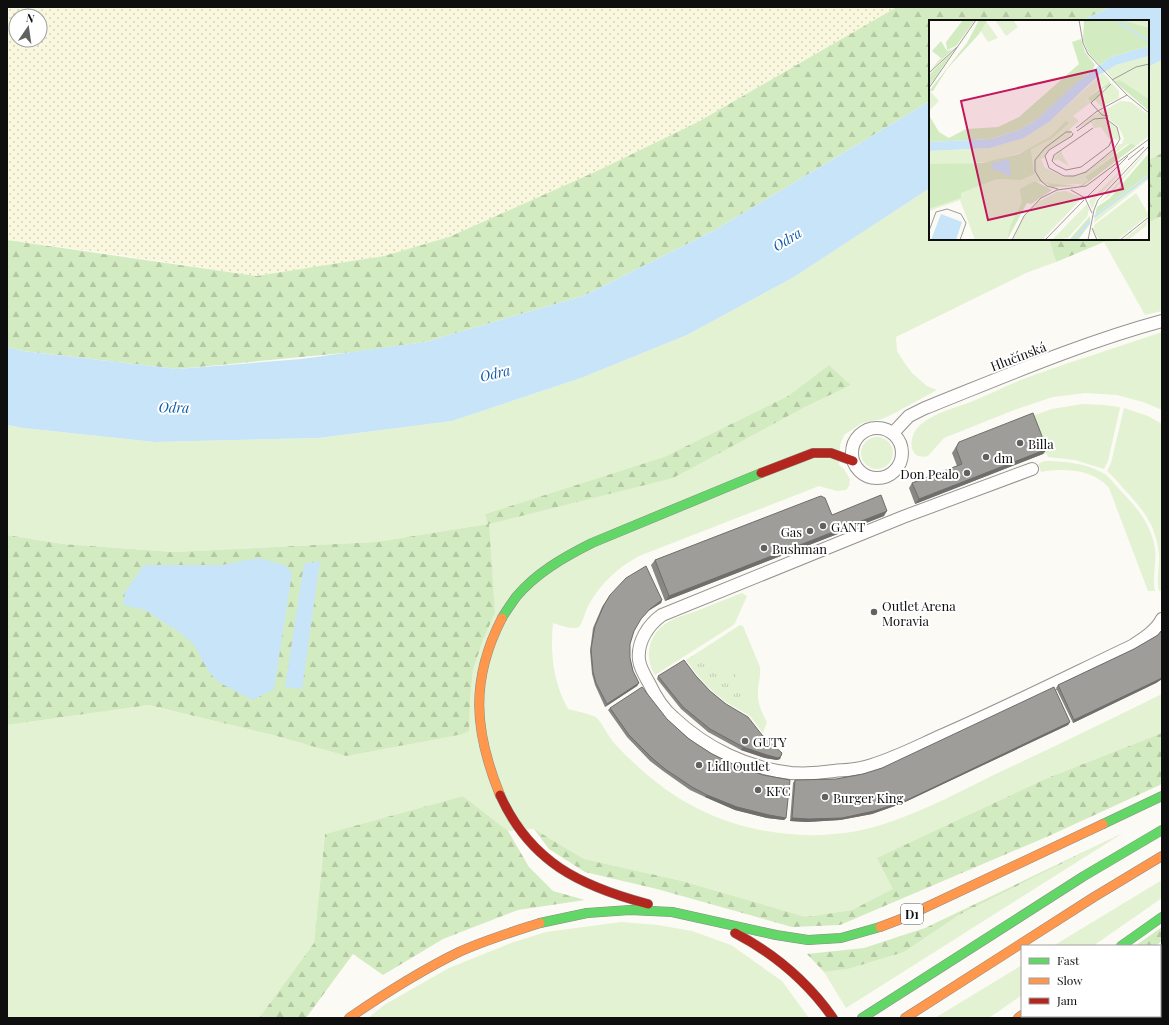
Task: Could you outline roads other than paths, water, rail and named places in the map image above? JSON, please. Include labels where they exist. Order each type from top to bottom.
[{"type":"main road","points":[[833,1018],[810,988],[788,968],[762,948],[743,937],[705,920],[672,912],[606,892],[584,883],[542,854],[513,821],[496,786],[483,745],[479,723],[478,702],[484,657],[490,641],[505,612],[527,586],[545,570],[592,543],[808,454],[827,452],[853,461]]},
{"type":"main road","name":"D1","points":[[705,920],[783,937],[808,940],[840,938],[873,930],[914,913],[1162,796]]},
{"type":"main road","points":[[862,1018],[1084,876],[1162,830]]},
{"type":"main road","points":[[905,1018],[1094,897],[1162,856]]},
{"type":"main road","points":[[349,1018],[388,991],[416,975],[476,946],[538,923],[603,911],[636,910],[672,912]]},
{"type":"main road","points":[[1122,945],[1162,917]]},
{"type":"street","name":"Hlučínská","points":[[893,433],[909,416],[925,408],[1060,355],[1162,321]]},
{"type":"street","points":[[876,428],[884,429],[893,433],[899,442],[902,452],[900,462],[892,473],[881,478],[870,477],[860,471],[853,461],[852,447],[856,439],[863,432],[876,428]]},
{"type":"street","points":[[1032,469],[895,520],[662,615],[653,621],[645,632],[640,649],[639,660],[659,701],[673,718],[710,746],[738,760],[768,769],[791,773],[821,773],[865,767],[897,755],[987,715],[1132,646],[1147,636],[1162,619]]},
{"type":"water","points":[[1110,7],[1162,7],[1162,60],[1149,66],[1149,20],[1083,20]]},
{"type":"water","name":"Odra","points":[[929,102],[929,189],[794,277],[687,335],[581,378],[452,421],[319,438],[155,442],[7,425],[7,347],[23,351],[177,369],[301,359],[425,342],[583,296],[715,230]]},
{"type":"water","points":[[258,558],[285,565],[292,573],[274,689],[253,700],[218,682],[209,672],[194,645],[179,632],[145,610],[123,605],[125,592],[144,565],[222,565]]},
{"type":"water","points":[[320,561],[302,689],[285,687],[304,564]]},
{"type":"place","name":"Billa","points":[[1020,443]]},
{"type":"place","name":"dm","points":[[986,457]]},
{"type":"place","name":"Don Pealo","points":[[967,473]]},
{"type":"place","name":"GANT","points":[[823,526]]},
{"type":"place","name":"Gas","points":[[810,531]]},
{"type":"place","name":"Bushman","points":[[764,548]]},
{"type":"place","name":"Outlet Arena Moravia","points":[[874,612]]},
{"type":"place","name":"GUTY","points":[[745,741]]},
{"type":"place","name":"Lidl Outlet","points":[[699,765]]},
{"type":"place","name":"KFC","points":[[758,790]]},
{"type":"place","name":"Burger King","points":[[825,797]]}]
